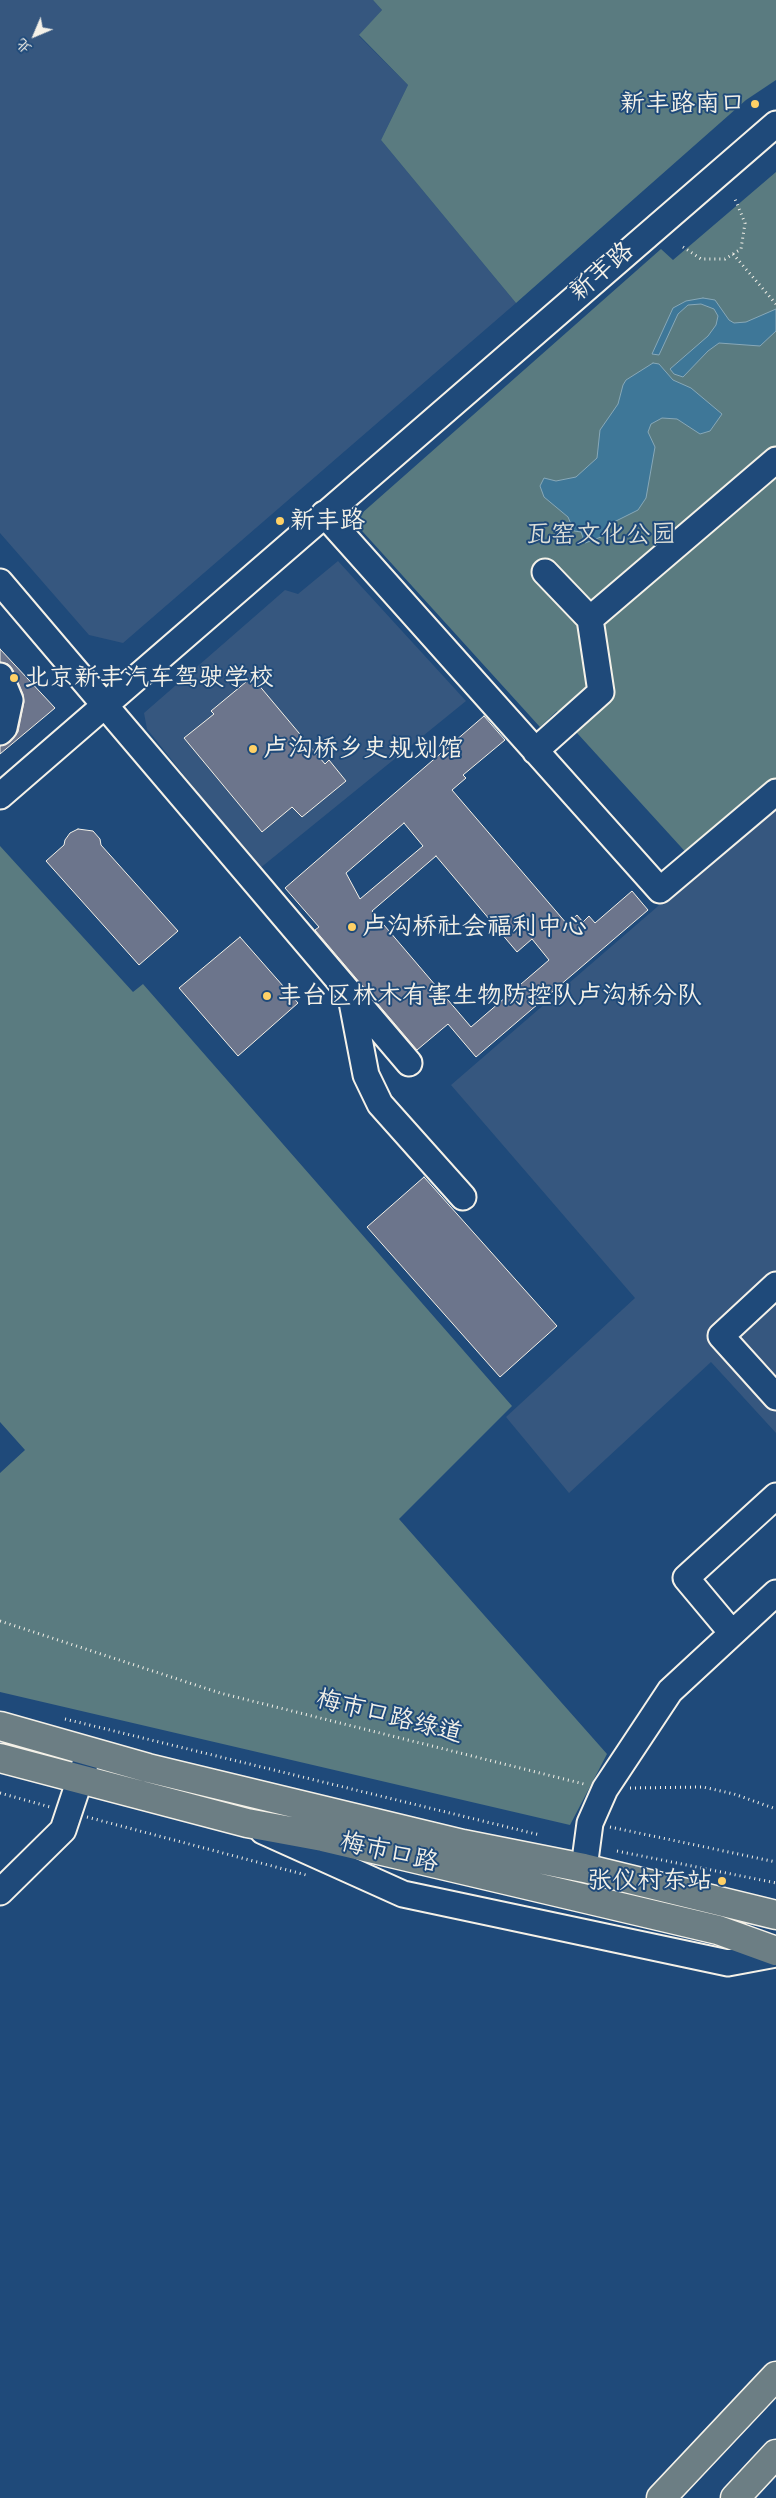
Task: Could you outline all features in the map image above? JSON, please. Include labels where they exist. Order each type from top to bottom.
[{"type":"main road","name":"梅市口路","points":[[0,1726],[158,1770],[434,1837],[587,1845],[776,1915]]},
{"type":"main road","name":"梅市口路","points":[[0,1758],[247,1823],[322,1837],[718,1930],[776,1952]]},
{"type":"main road","points":[[664,2497],[776,2376]]},
{"type":"main road","points":[[734,2498],[776,2454]]},
{"type":"street","name":"新丰路","points":[[0,796],[776,124]]},
{"type":"street","points":[[590,619],[776,460]]},
{"type":"street","points":[[324,514],[660,890],[776,792]]},
{"type":"street","points":[[535,750],[601,692],[590,619],[545,572]]},
{"type":"street","points":[[0,582],[409,1063]]},
{"type":"street","points":[[0,676],[10,700],[4,728],[0,732]]},
{"type":"street","points":[[350,995],[366,1076],[380,1104],[462,1197]]},
{"type":"street","points":[[776,1286],[721,1336],[776,1397]]},
{"type":"street","points":[[732,1633],[686,1578],[776,1496]]},
{"type":"street","points":[[587,1845],[606,1789],[670,1691],[776,1593]]},
{"type":"street","points":[[0,1892],[63,1830],[89,1752]]},
{"type":"street","points":[[247,1823],[319,1858],[402,1894],[728,1963],[776,1952]]},
{"type":"path","points":[[683,246],[701,259],[725,259],[741,249],[745,223],[735,199]]},
{"type":"path","points":[[733,254],[767,291],[776,304]]},
{"type":"path","name":"梅市口路绿道","points":[[0,1621],[220,1693],[606,1789],[703,1787],[776,1809]]},
{"type":"path","points":[[57,1717],[546,1836]]},
{"type":"path","points":[[0,1793],[313,1876]]},
{"type":"path","points":[[587,1845],[776,1862]]},
{"type":"path","points":[[587,1845],[776,1883]]},
{"type":"shaded area","points":[[0,0],[373,0],[382,10],[359,36],[408,85],[381,140],[516,303],[123,643],[89,635],[0,533]]},
{"type":"shaded area","points":[[703,298],[715,300],[729,320],[734,323],[746,322],[776,309],[776,331],[760,346],[719,343],[708,351],[683,377],[674,374],[670,369],[708,336],[716,325],[718,316],[714,309],[701,304],[688,305],[678,314],[659,355],[652,354],[673,308],[686,301]]},
{"type":"shaded area","points":[[653,363],[659,364],[673,380],[691,388],[722,414],[710,431],[700,434],[677,419],[662,418],[651,424],[648,432],[655,447],[646,498],[638,510],[610,524],[601,537],[585,543],[581,532],[574,531],[568,517],[544,497],[540,486],[544,478],[556,481],[576,477],[597,458],[600,430],[618,404],[623,385],[626,380]]},
{"type":"shaded area","points":[[338,561],[466,701],[259,869],[147,729],[144,713],[285,590],[298,594]]},
{"type":"shaded area","points":[[776,810],[776,1433],[711,1362],[569,1493],[506,1417],[635,1298],[451,1085],[701,869]]},
{"type":"green space","points":[[373,0],[776,0],[776,80],[746,100],[516,303],[381,140],[408,85],[359,35],[382,10]]},
{"type":"green space","name":"瓦窑文化公园","points":[[776,172],[776,810],[701,869],[557,711],[540,727],[353,521],[661,249],[673,260]]},
{"type":"green space","points":[[0,846],[133,992],[143,984],[512,1406],[399,1519],[607,1754],[570,1825],[0,1692],[0,1473],[25,1450],[0,1422]]},
{"type":"building","points":[[0,649],[55,708],[0,754],[0,746],[10,742],[18,732],[24,702],[23,694],[13,670],[8,664],[0,662]]},
{"type":"building","name":"卢沟桥乡史规划馆","points":[[252,677],[325,764],[329,760],[346,781],[302,817],[292,807],[262,832],[184,738],[214,714],[211,711]]},
{"type":"building","name":"卢沟桥社会福利中心","points":[[484,716],[505,740],[463,775],[466,778],[452,790],[567,924],[577,915],[583,922],[589,916],[595,923],[632,891],[648,910],[476,1057],[448,1024],[417,1050],[315,930],[319,927],[285,888]],"holes":[[[404,823],[423,846],[360,899],[346,873]],[[436,856],[517,952],[532,939],[549,960],[471,1027],[372,911]]]},
{"type":"building","points":[[78,829],[93,831],[100,839],[101,845],[178,931],[139,965],[46,861],[64,845],[70,833]]},
{"type":"building","name":"丰台区林木有害生物防控队卢沟桥分队","points":[[240,937],[298,1003],[238,1056],[179,988]]},
{"type":"building","points":[[424,1177],[557,1326],[500,1377],[367,1227]]},
{"type":"place","name":"新丰路南口","points":[[755,104]]},
{"type":"place","name":"新丰路","points":[[280,521]]},
{"type":"place","name":"北京新丰汽车驾驶学校","points":[[14,678]]},
{"type":"place","name":"卢沟桥乡史规划馆","points":[[253,749]]},
{"type":"place","name":"卢沟桥社会福利中心","points":[[352,927]]},
{"type":"place","name":"丰台区林木有害生物防控队卢沟桥分队","points":[[267,996]]},
{"type":"place","name":"张仪村东站","points":[[722,1881]]}]
